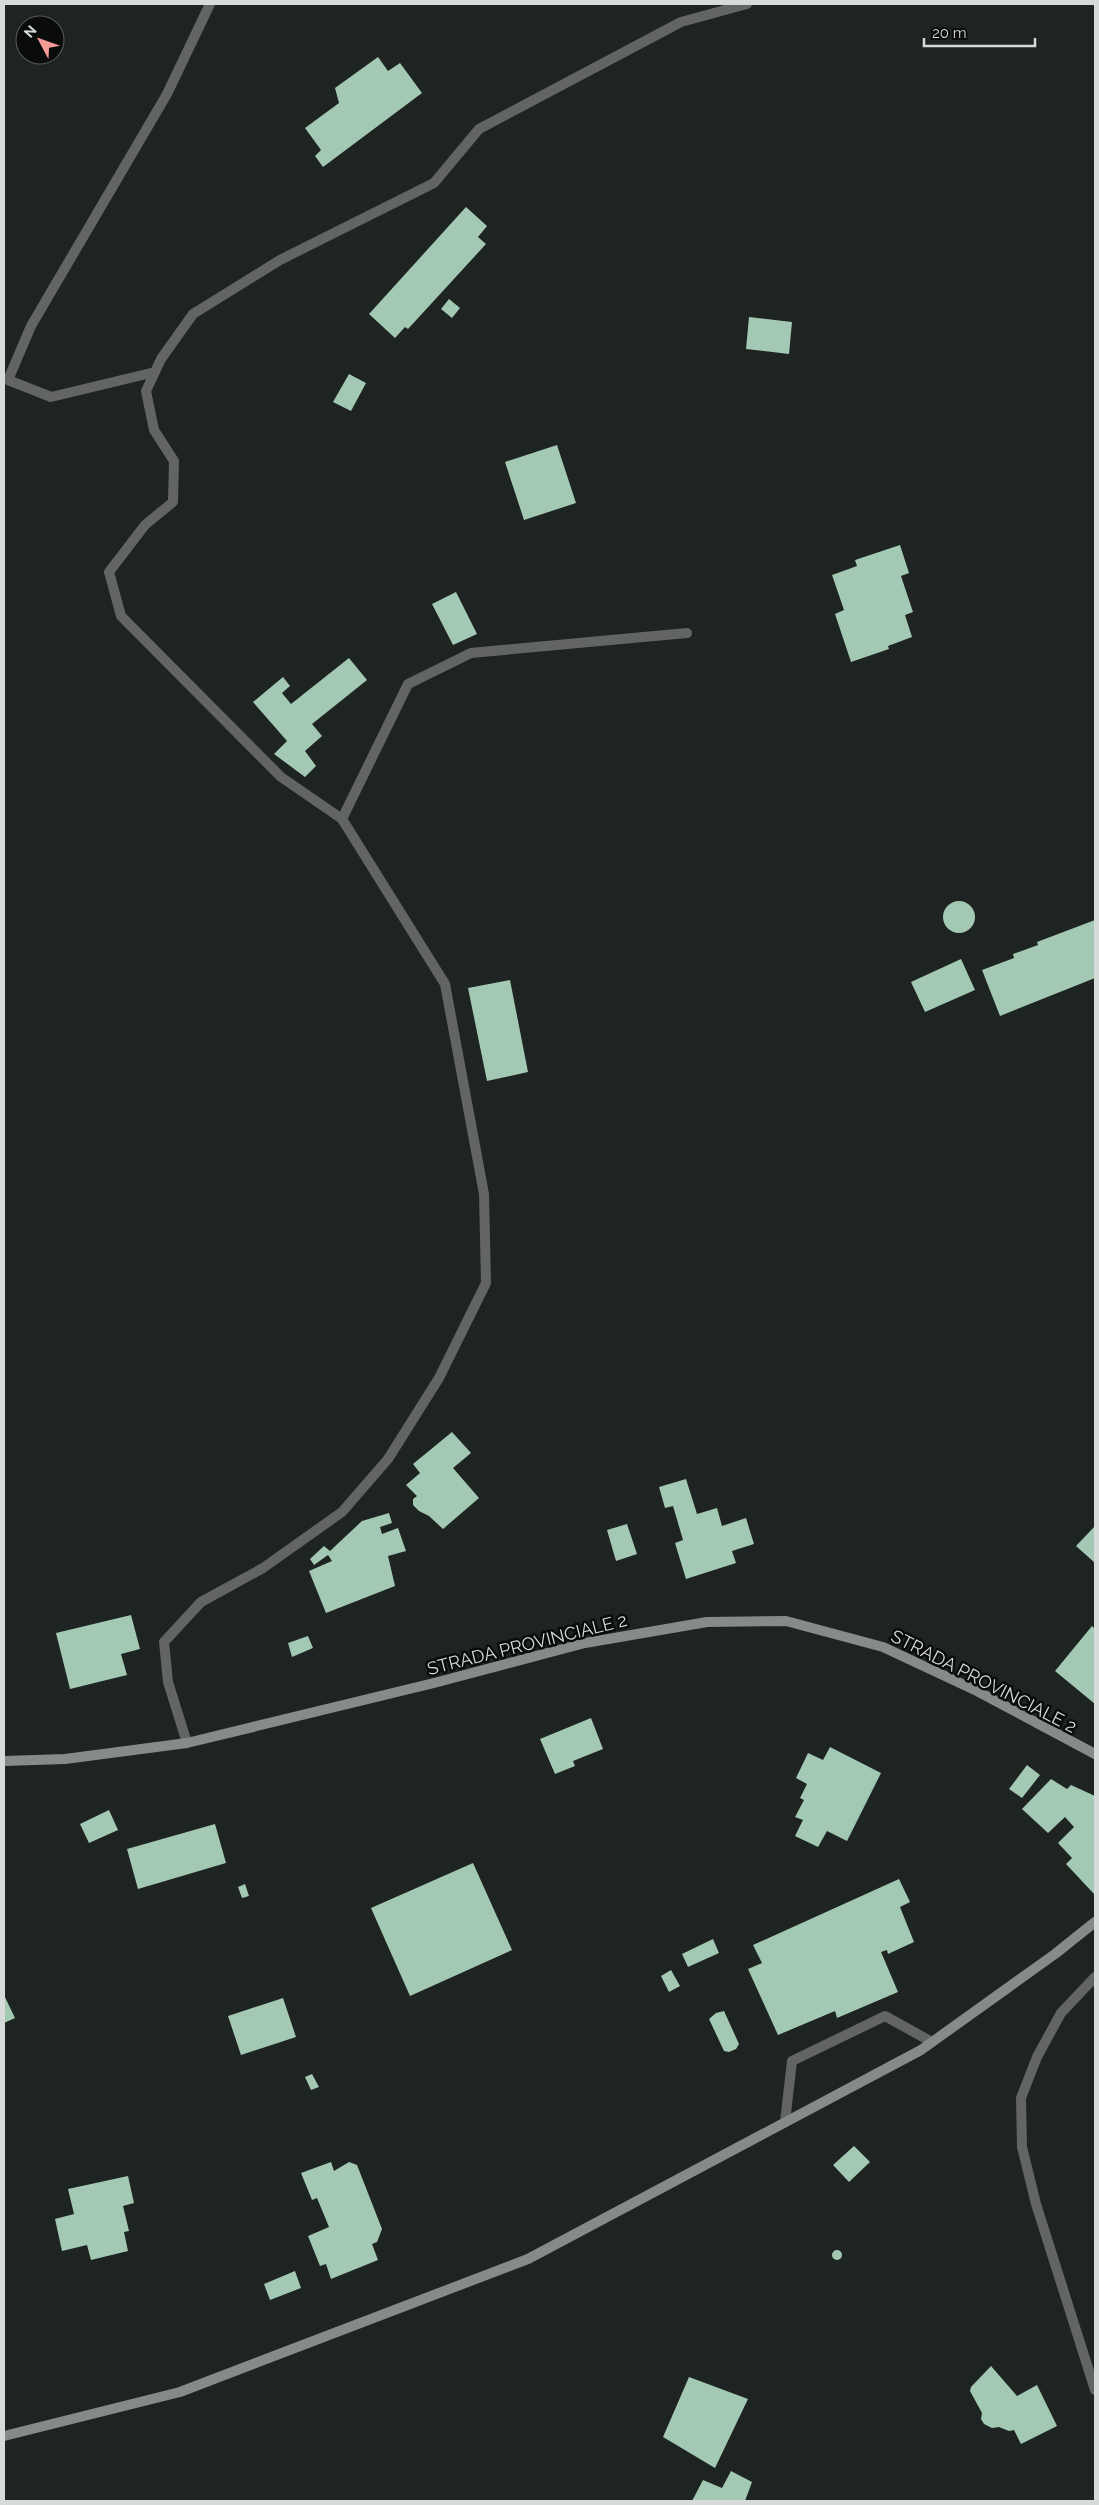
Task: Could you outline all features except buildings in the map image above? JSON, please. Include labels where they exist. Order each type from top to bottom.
[{"type":"main road","name":"STRADA PROVINCIALE 2","points":[[4,1761],[65,1759],[187,1743],[434,1683],[585,1643],[708,1622],[786,1621],[883,1647],[978,1691],[1095,1754]]},
{"type":"main road","points":[[4,2436],[180,2392],[528,2259],[932,2042],[1055,1954],[1095,1922]]},
{"type":"street","points":[[155,372],[51,397],[8,380],[31,326],[168,94],[210,4]]},
{"type":"street","points":[[187,1743],[168,1682],[164,1642],[201,1602],[262,1568],[342,1512],[388,1459],[439,1378],[486,1283],[484,1194],[445,984],[342,819],[281,777],[121,616],[109,572],[145,526],[173,502],[174,461],[154,430],[146,391],[161,359],[193,314],[280,260],[434,183],[479,130],[681,22],[747,4]]},
{"type":"street","points":[[342,819],[408,684],[471,653],[687,633]]},
{"type":"street","points":[[1095,1977],[1061,2013],[1037,2056],[1021,2098],[1022,2146],[1036,2204],[1095,2390]]},
{"type":"street","points":[[785,2122],[792,2061],[886,2016],[932,2042]]}]
